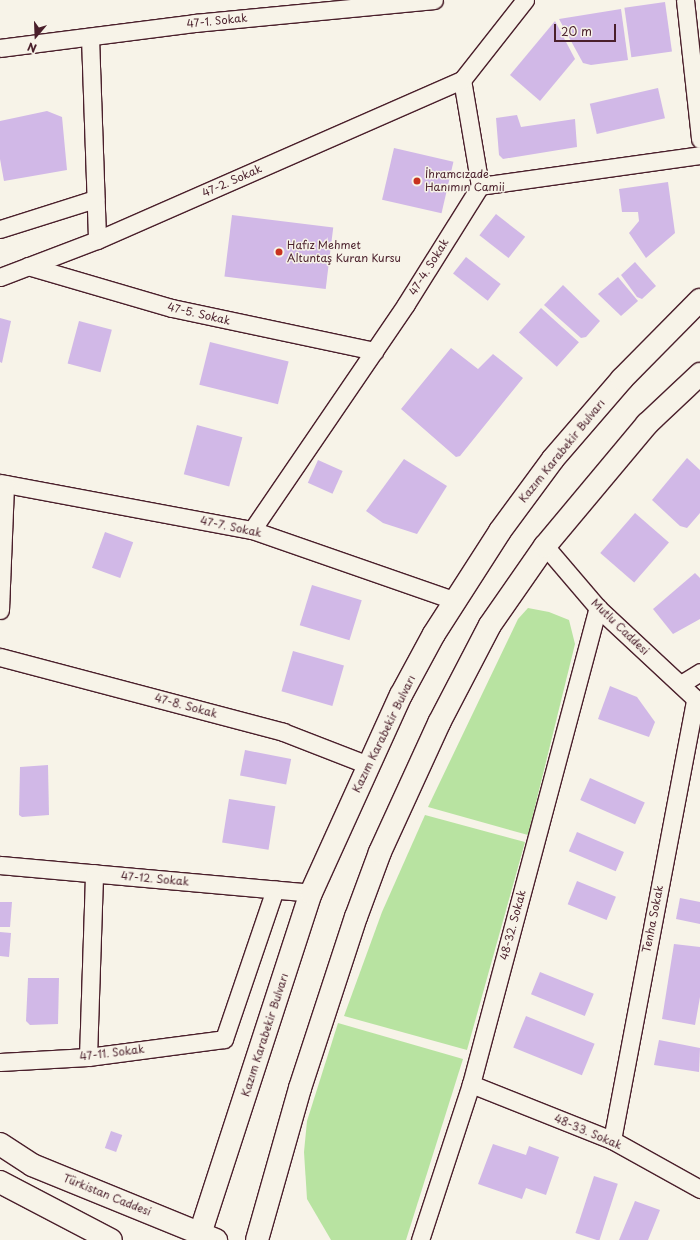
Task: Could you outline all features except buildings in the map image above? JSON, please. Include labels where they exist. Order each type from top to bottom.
[{"type":"main road","name":"Kazım Karabekir Bulvarı","points":[[205,1238],[311,893],[368,765],[402,695],[453,600],[553,458],[627,373],[700,300]]},
{"type":"main road","points":[[257,1240],[329,997],[380,852],[439,723],[490,625],[545,546],[647,424],[700,374]]},
{"type":"main road","name":"Türkistan Caddesi","points":[[0,1144],[32,1164],[205,1238]]},
{"type":"main road","points":[[0,1182],[110,1240]]},
{"type":"street","name":"47-1. Sokak","points":[[0,48],[195,23],[434,0]]},
{"type":"street","points":[[525,0],[462,80],[480,186],[700,154]]},
{"type":"street","points":[[685,0],[700,139]]},
{"type":"street","points":[[90,37],[97,240]]},
{"type":"street","name":"47-2. Sokak","points":[[0,276],[97,240],[462,80]]},
{"type":"street","name":"47-4. Sokak","points":[[252,530],[374,351],[480,186]]},
{"type":"street","points":[[0,229],[95,199]]},
{"type":"street","name":"47-5. Sokak","points":[[28,266],[172,308],[374,351]]},
{"type":"street","points":[[0,610],[2,484]]},
{"type":"street","name":"47-7. Sokak","points":[[2,484],[252,530],[453,600]]},
{"type":"street","name":"Mutlu Caddesi","points":[[545,546],[598,608],[698,701]]},
{"type":"street","name":"48-32. Sokak","points":[[420,1240],[471,1084],[598,608]]},
{"type":"street","name":"47-8. Sokak","points":[[0,658],[283,732],[368,765]]},
{"type":"street","points":[[680,684],[700,672]]},
{"type":"street","name":"Tenha Sokak","points":[[612,1140],[698,701]]},
{"type":"street","name":"47-12. Sokak","points":[[0,865],[311,893]]},
{"type":"street","points":[[88,1057],[94,873]]},
{"type":"street","name":"47-11. Sokak","points":[[0,1062],[88,1057],[224,1039],[275,889]]},
{"type":"street","name":"48-33. Sokak","points":[[471,1084],[612,1140],[700,1190]]},
{"type":"green space","points":[[528,608],[549,612],[569,620],[575,644],[528,835],[428,807],[518,619]]},
{"type":"green space","points":[[425,815],[525,842],[467,1050],[344,1016],[382,912]]},
{"type":"green space","points":[[338,1023],[463,1059],[406,1240],[331,1240],[307,1199],[304,1152],[307,1121]]},
{"type":"place","name":"İhramcızade Hanımın Camii","points":[[417,181]]},
{"type":"place","name":"Hafız Mehmet Altuntaş Kuran Kursu","points":[[279,252]]}]
